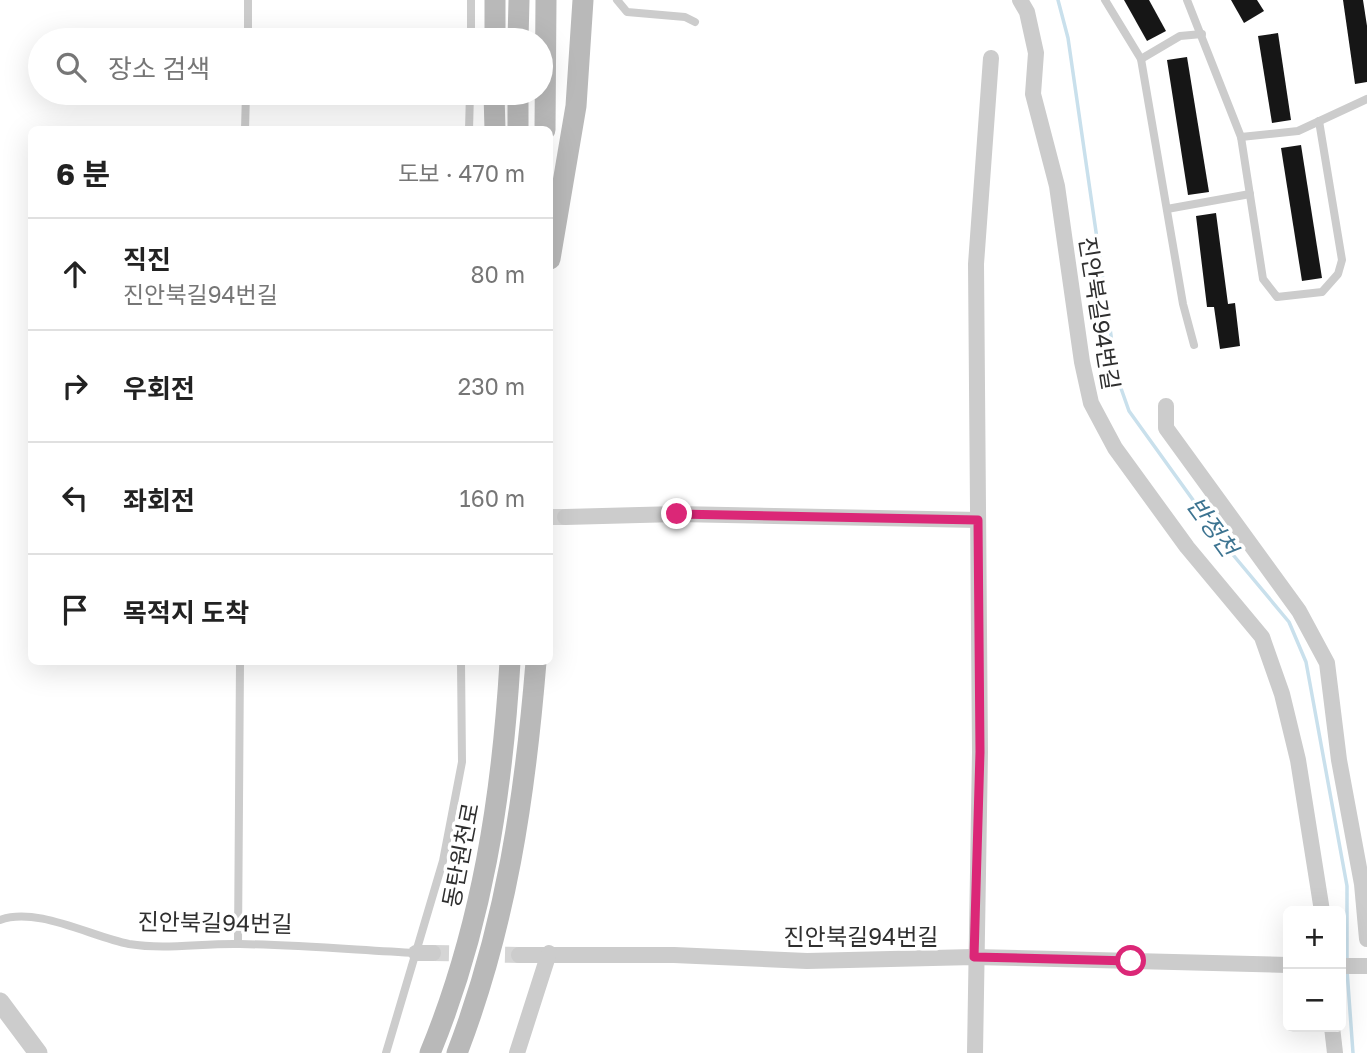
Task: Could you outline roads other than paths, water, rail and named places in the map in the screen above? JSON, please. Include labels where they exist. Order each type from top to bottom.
[{"type":"main road","points":[[495,0],[495,28]]},
{"type":"main road","points":[[518,28],[519,0]]},
{"type":"main road","points":[[546,0],[546,28]]},
{"type":"main road","points":[[553,241],[576,106],[583,0]]},
{"type":"main road","points":[[494,105],[495,126]]},
{"type":"main road","points":[[518,105],[518,126]]},
{"type":"main road","points":[[545,105],[545,126]]},
{"type":"main road","name":"동탄원천로","points":[[430,1053],[458,975],[487,864],[502,772],[510,665]]},
{"type":"main road","points":[[457,1053],[478,999],[510,877],[528,758],[536,665]]},
{"type":"street","name":"진안북길94번길","points":[[1020,0],[1027,12],[1036,53],[1033,94],[1057,187],[1082,362],[1091,403],[1115,448],[1187,547],[1262,637],[1282,694],[1298,760],[1321,906]]},
{"type":"street","points":[[975,1053],[974,957],[980,752],[976,264],[991,58]]},
{"type":"street","points":[[1166,406],[1166,428],[1298,611],[1327,663],[1339,760],[1362,854],[1367,939]]},
{"type":"street","points":[[565,517],[677,514],[978,520]]},
{"type":"street","name":"진안북길94번길","points":[[415,953],[433,953]]},
{"type":"street","name":"진안북길94번길","points":[[519,956],[549,953],[807,961],[974,957],[1283,965]]},
{"type":"street","points":[[517,1053],[549,953]]},
{"type":"street","points":[[1346,966],[1365,966]]},
{"type":"street","points":[[0,1002],[38,1053]]},
{"type":"street","points":[[1333,1032],[1335,1053]]},
{"type":"lane","points":[[248,0],[248,28]]},
{"type":"lane","points":[[471,0],[471,28]]},
{"type":"lane","points":[[617,0],[626,12],[685,17],[695,22]]},
{"type":"lane","points":[[1105,0],[1142,59],[1183,304],[1194,345]]},
{"type":"lane","points":[[1187,0],[1241,137],[1263,279],[1277,297],[1322,292],[1338,274],[1342,260],[1319,121]]},
{"type":"lane","points":[[1142,59],[1180,36],[1202,34]]},
{"type":"lane","points":[[1241,137],[1298,131],[1367,99]]},
{"type":"lane","points":[[245,126],[246,105]]},
{"type":"lane","points":[[469,126],[470,105]]},
{"type":"lane","points":[[1167,209],[1250,194]]},
{"type":"lane","points":[[238,943],[240,665]]},
{"type":"lane","points":[[386,1053],[443,862],[463,762],[461,665]]},
{"type":"lane","name":"진안북길94번길","points":[[0,920],[12,916],[72,926],[125,943],[159,948],[238,943],[415,953]]},
{"type":"waterway","name":"반정천","points":[[1058,0],[1068,38],[1117,377],[1129,411],[1229,550],[1289,622],[1306,662],[1347,886],[1347,962]]},
{"type":"waterway","name":"반정천","points":[[1347,970],[1353,1053]]},
{"type":"tunnel","points":[[553,517],[565,517]]},
{"type":"tunnel","points":[[433,953],[519,955]]}]
